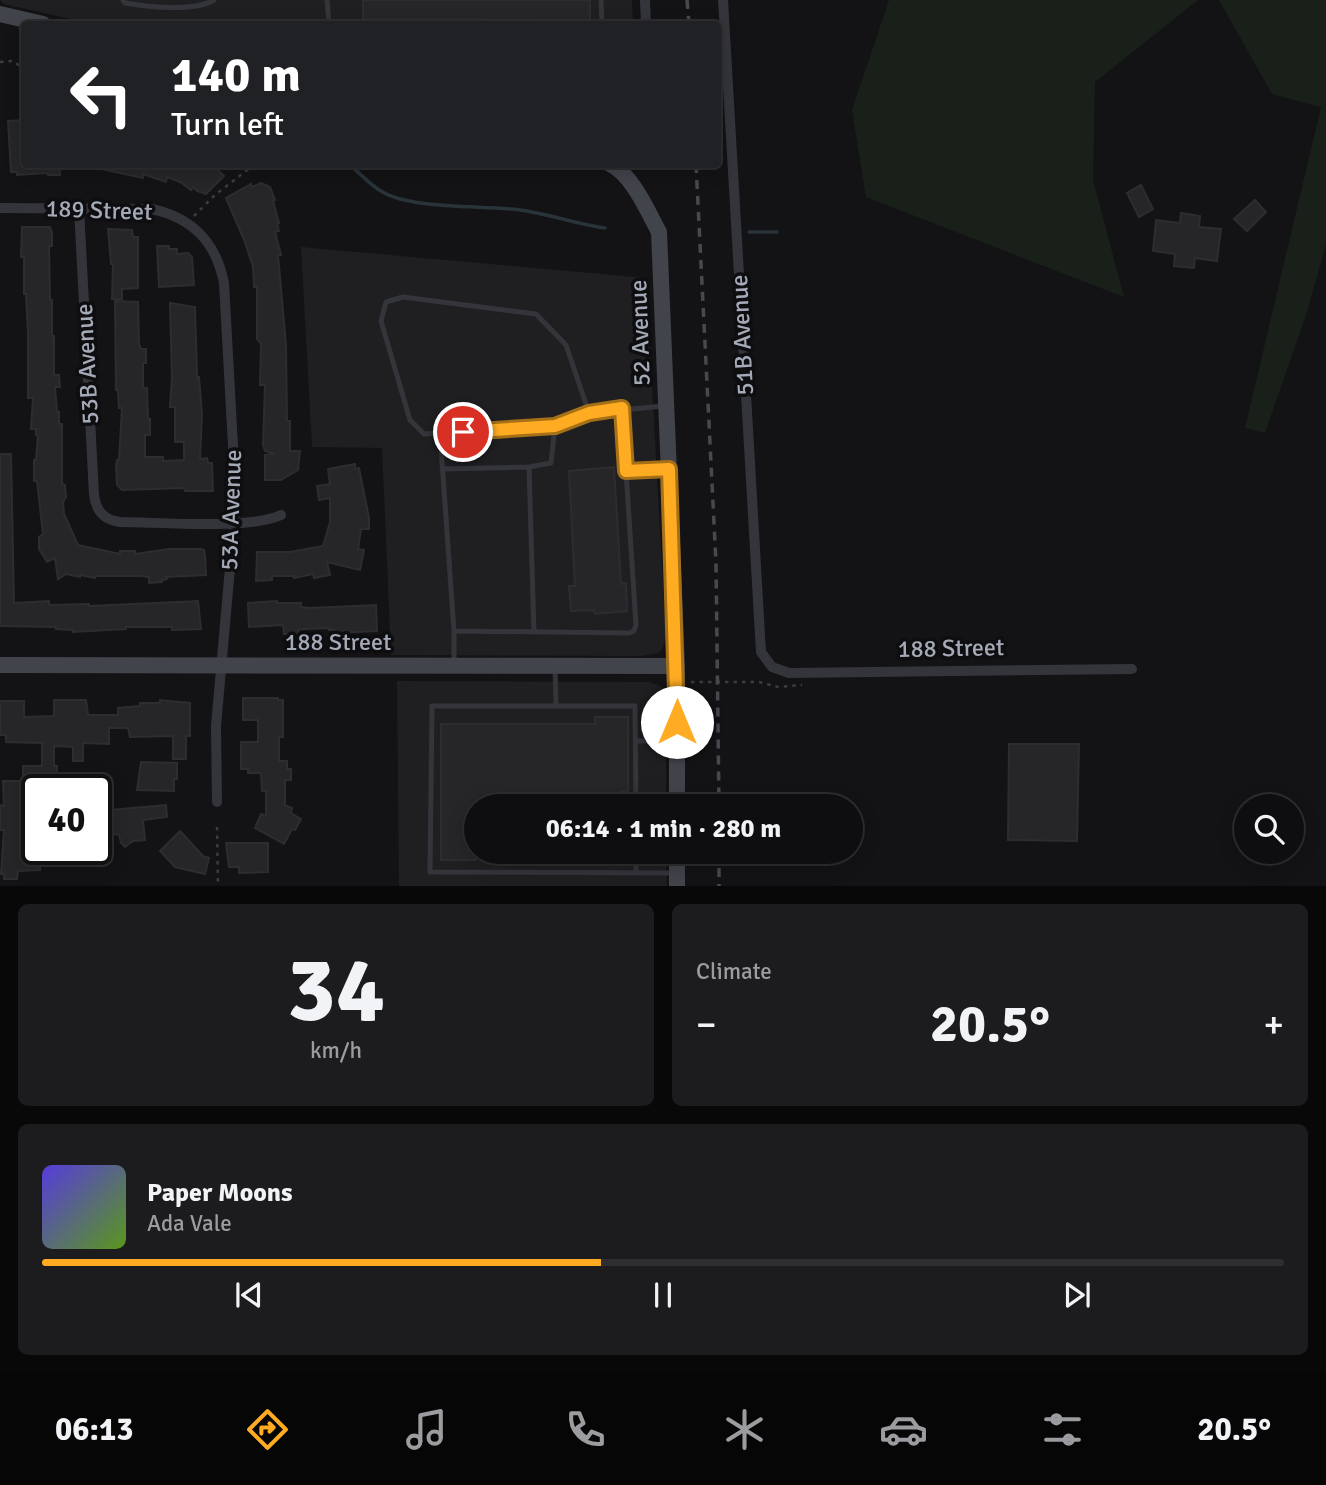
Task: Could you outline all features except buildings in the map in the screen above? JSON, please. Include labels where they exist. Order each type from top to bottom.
[{"type":"street","points":[[645,0],[646,21]]},
{"type":"street","name":"51B Avenue","points":[[723,0],[761,652],[772,667]]},
{"type":"street","points":[[0,14],[30,21]]},
{"type":"street","name":"52 Avenue","points":[[617,168],[640,196],[659,232],[677,666],[677,794]]},
{"type":"street","name":"189 Street","points":[[0,208],[152,209],[177,216],[190,224]]},
{"type":"street","name":"53B Avenue","points":[[79,208],[95,504],[104,517],[120,522],[235,522]]},
{"type":"street","name":"53A Avenue","points":[[190,224],[214,252],[221,266],[235,472],[235,522],[216,726],[217,802]]},
{"type":"street","points":[[235,522],[270,520],[281,515]]},
{"type":"street","name":"188 Street","points":[[0,665],[677,666]]},
{"type":"street","name":"188 Street","points":[[772,667],[789,673],[1132,669]]},
{"type":"lane","points":[[123,0],[125,3],[147,7],[205,5],[214,0]]},
{"type":"lane","points":[[327,0],[329,21]]},
{"type":"lane","points":[[601,0],[602,21]]},
{"type":"lane","points":[[589,413],[566,345],[536,314],[403,297],[386,302],[381,321],[410,420],[424,434],[555,426],[589,413],[666,406]]},
{"type":"lane","points":[[454,631],[634,631],[636,625],[622,408]]},
{"type":"lane","points":[[442,469],[529,467],[551,463],[555,426]]},
{"type":"lane","points":[[440,433],[454,664]]},
{"type":"lane","points":[[529,467],[534,632]]},
{"type":"lane","points":[[626,471],[669,469]]},
{"type":"lane","points":[[555,667],[556,706]]},
{"type":"lane","points":[[636,794],[635,706],[432,706],[430,872],[636,873],[677,880]]},
{"type":"lane","points":[[636,741],[677,741]]},
{"type":"lane","points":[[636,864],[636,873]]},
{"type":"path","points":[[0,62],[13,61],[21,67]]},
{"type":"path","points":[[190,224],[215,195],[250,168]]},
{"type":"path","points":[[690,682],[759,682],[778,687],[804,684]]},
{"type":"path","points":[[217,827],[218,886]]},
{"type":"shaded area","points":[[0,0],[632,0],[633,21],[80,21],[4,4]]},
{"type":"shaded area","points":[[889,0],[1198,0],[1095,82],[1093,180],[1124,297],[866,197],[852,110]]},
{"type":"shaded area","points":[[1219,0],[1326,0],[1326,244],[1307,312],[1265,433],[1245,428],[1321,107],[1272,94]]},
{"type":"shaded area","points":[[301,247],[646,278],[666,638],[662,650],[641,656],[391,655],[382,448],[312,447]]},
{"type":"shaded area","points":[[397,681],[649,682],[661,686],[666,697],[666,794],[464,794],[464,864],[666,864],[667,886],[399,886]]},
{"type":"waterway","points":[[353,168],[381,191],[410,201],[520,210],[605,228]]},
{"type":"waterway","points":[[749,232],[777,232]]},
{"type":"railway","points":[[687,0],[689,21]]},
{"type":"railway","points":[[696,168],[716,563],[719,794]]},
{"type":"railway","points":[[719,864],[719,886]]},
{"type":"route","points":[[463,432],[555,426],[589,413],[622,408],[626,471],[669,469],[677,722]]}]
